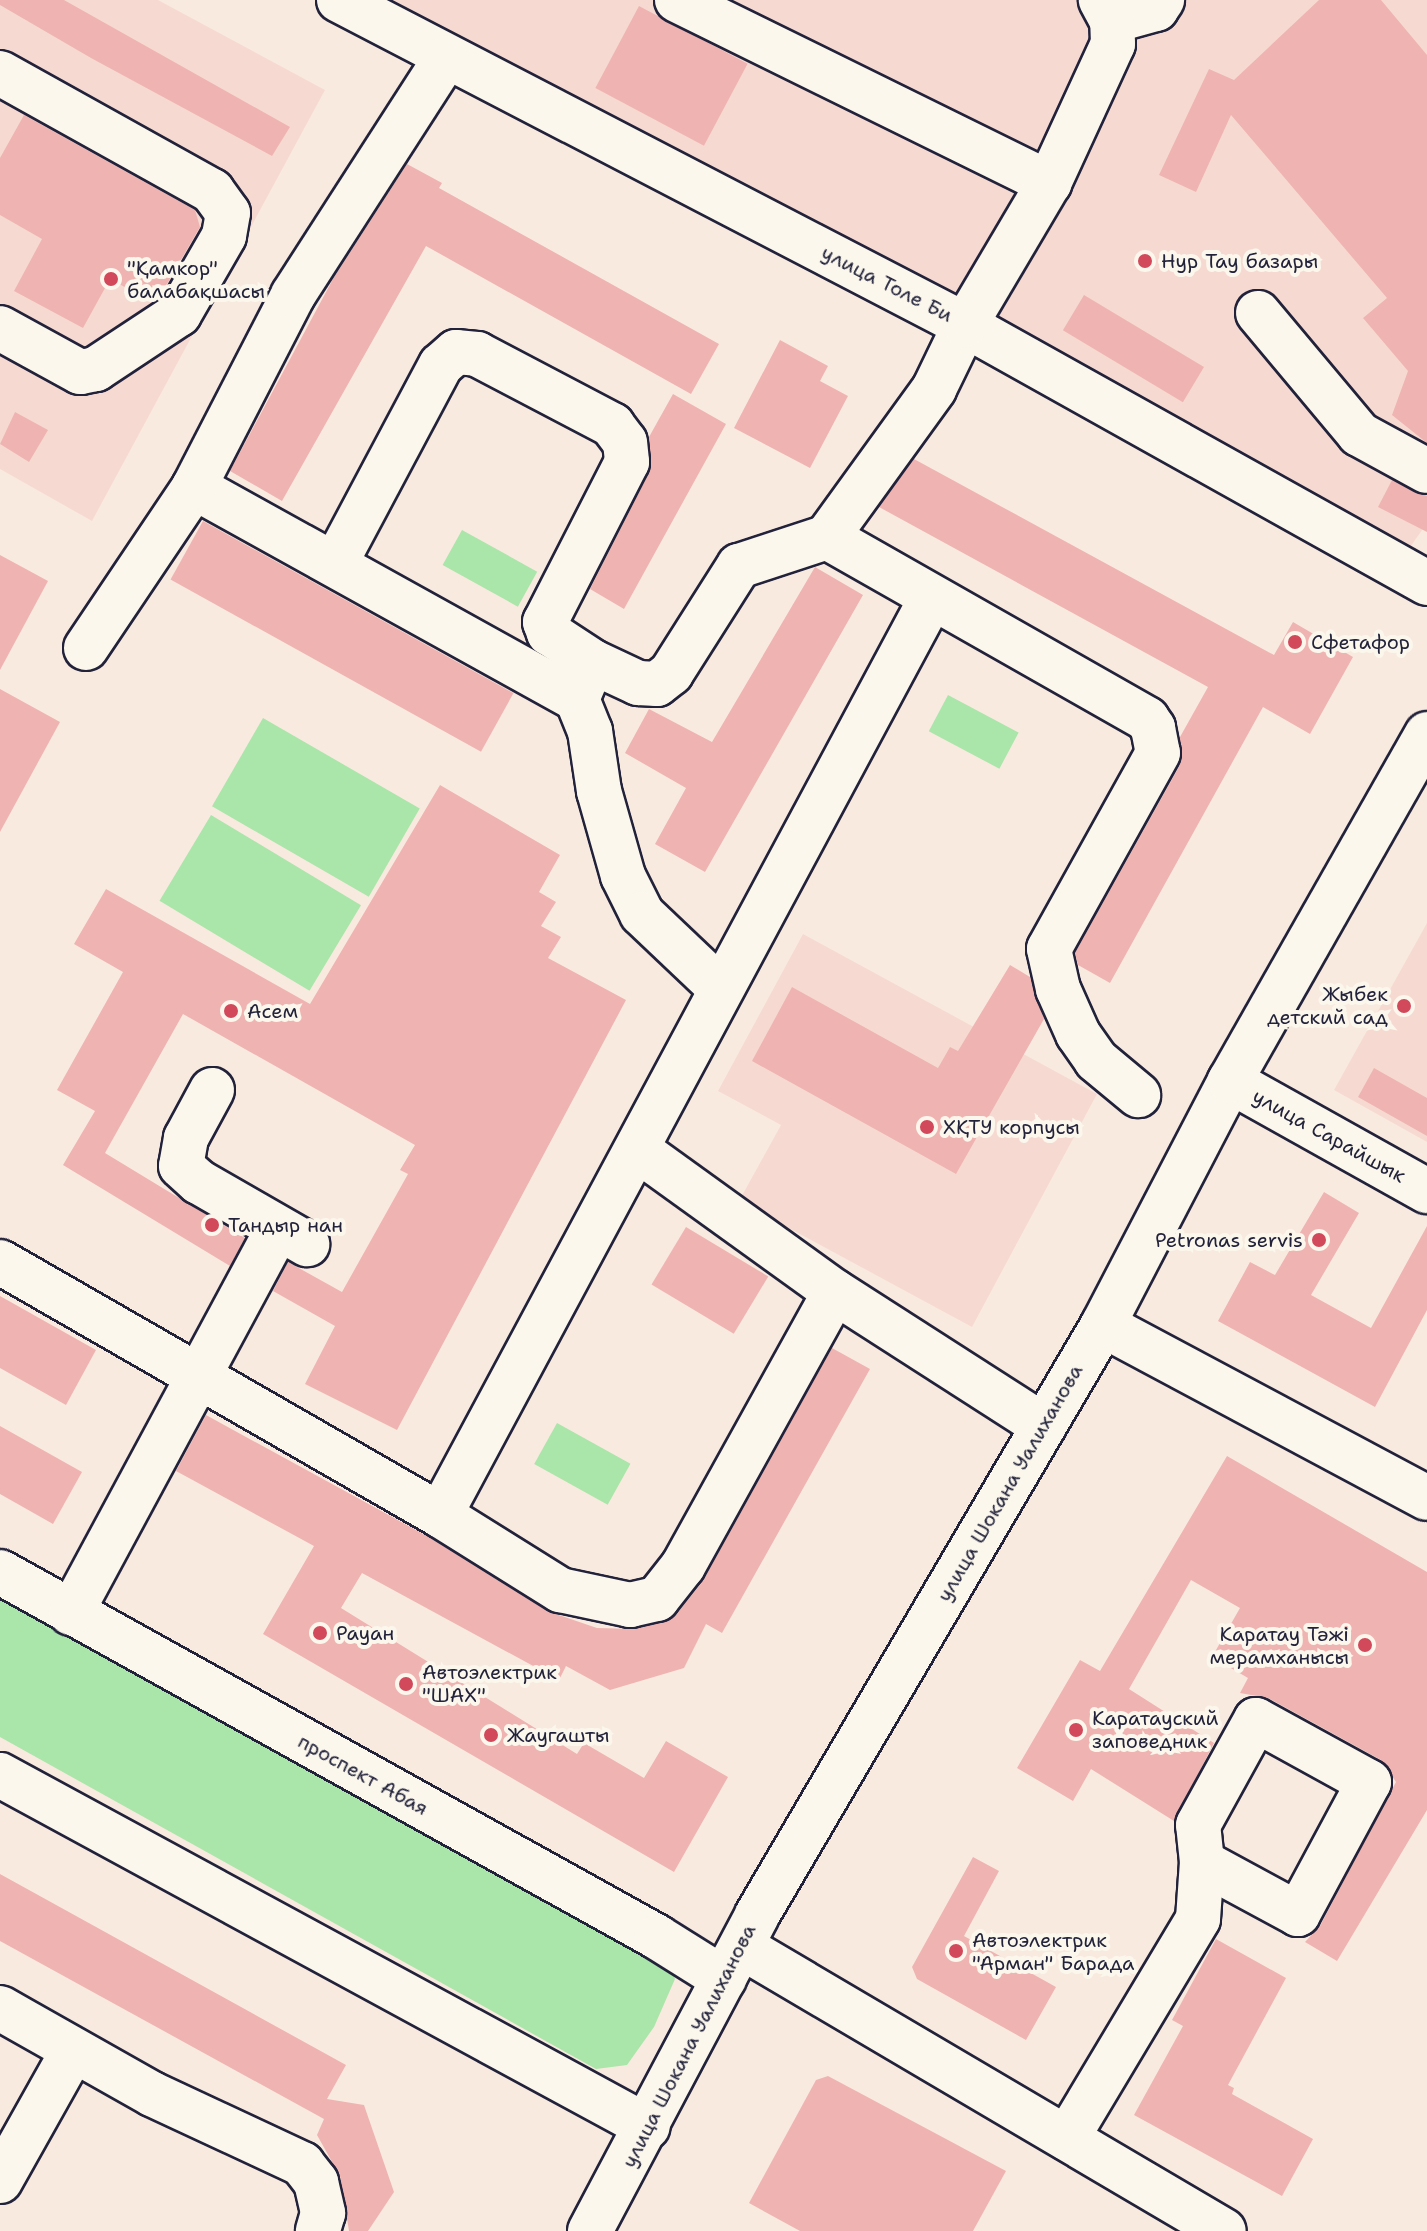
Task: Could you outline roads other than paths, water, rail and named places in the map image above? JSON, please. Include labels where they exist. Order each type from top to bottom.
[{"type":"street","name":"улица Толе Би","points":[[339,0],[446,58],[974,310],[1427,583]]},
{"type":"street","points":[[677,0],[1049,183]]},
{"type":"street","points":[[194,487],[335,564],[585,681],[657,684],[671,673],[739,566],[827,537],[934,389],[974,310],[1049,183],[1113,44],[1106,10],[1156,9],[1162,0]]},
{"type":"street","points":[[86,648],[194,487],[293,295],[446,58]]},
{"type":"street","points":[[0,73],[212,191],[228,213],[224,236],[179,314],[96,369],[80,372],[0,328]]},
{"type":"street","points":[[1258,313],[1359,434],[1427,471]]},
{"type":"street","points":[[335,564],[441,365],[456,352],[477,354],[612,425],[625,442],[627,462],[545,622],[549,633],[585,681],[599,791],[623,876],[642,914],[719,987]]},
{"type":"street","points":[[827,537],[931,599],[1147,719],[1153,728],[1158,753],[1049,949],[1058,989],[1078,1034],[1096,1060],[1138,1095]]},
{"type":"street","points":[[440,1515],[638,1150],[719,987],[931,599]]},
{"type":"street","name":"улица Шокана Уалиханова","points":[[590,2231],[733,1963],[1103,1325],[1230,1081],[1427,734]]},
{"type":"street","name":"улица Сарайшык","points":[[1230,1081],[1427,1191]]},
{"type":"street","points":[[71,1613],[196,1373],[292,1237],[187,1174],[181,1166],[186,1138],[212,1090]]},
{"type":"street","points":[[638,1150],[835,1292],[1044,1426]]},
{"type":"street","points":[[0,1262],[440,1515],[560,1590],[630,1605],[657,1599],[683,1566],[835,1292]]},
{"type":"street","points":[[1103,1325],[1427,1498]]},
{"type":"street","name":"проспект Абая","points":[[0,1572],[657,1937],[733,1963],[1067,2138],[1224,2231]]},
{"type":"street","points":[[0,1775],[648,2127]]},
{"type":"street","points":[[1067,2138],[1198,1919],[1202,1862]]},
{"type":"street","points":[[0,2008],[73,2051],[302,2164],[316,2182],[323,2213],[318,2231]]},
{"type":"street","points":[[0,2181],[73,2051]]},
{"type":"place","name":"Нур Тау базары","points":[[1145,261]]},
{"type":"place","name":"\"Қамкор\" балабақшасы","points":[[111,279]]},
{"type":"place","name":"Сфетафор","points":[[1295,642]]},
{"type":"place","name":"Жыбек детский сад","points":[[1404,1006]]},
{"type":"place","name":"Асем","points":[[231,1011]]},
{"type":"place","name":"ХҚТУ корпусы","points":[[927,1127]]},
{"type":"place","name":"Тандыр нан","points":[[212,1225]]},
{"type":"place","name":"Petronas servis","points":[[1319,1240]]},
{"type":"place","name":"Рауан","points":[[320,1633]]},
{"type":"place","name":"Каратау Тәжі мерамханысы","points":[[1365,1645]]},
{"type":"place","name":"Автоэлектрик \"ШАХ\"","points":[[406,1684]]},
{"type":"place","name":"Каратауский заповедник","points":[[1076,1730]]},
{"type":"place","name":"Жаугашты","points":[[491,1735]]},
{"type":"place","name":"Автоэлектрик \"Арман\" Барада","points":[[956,1951]]}]
